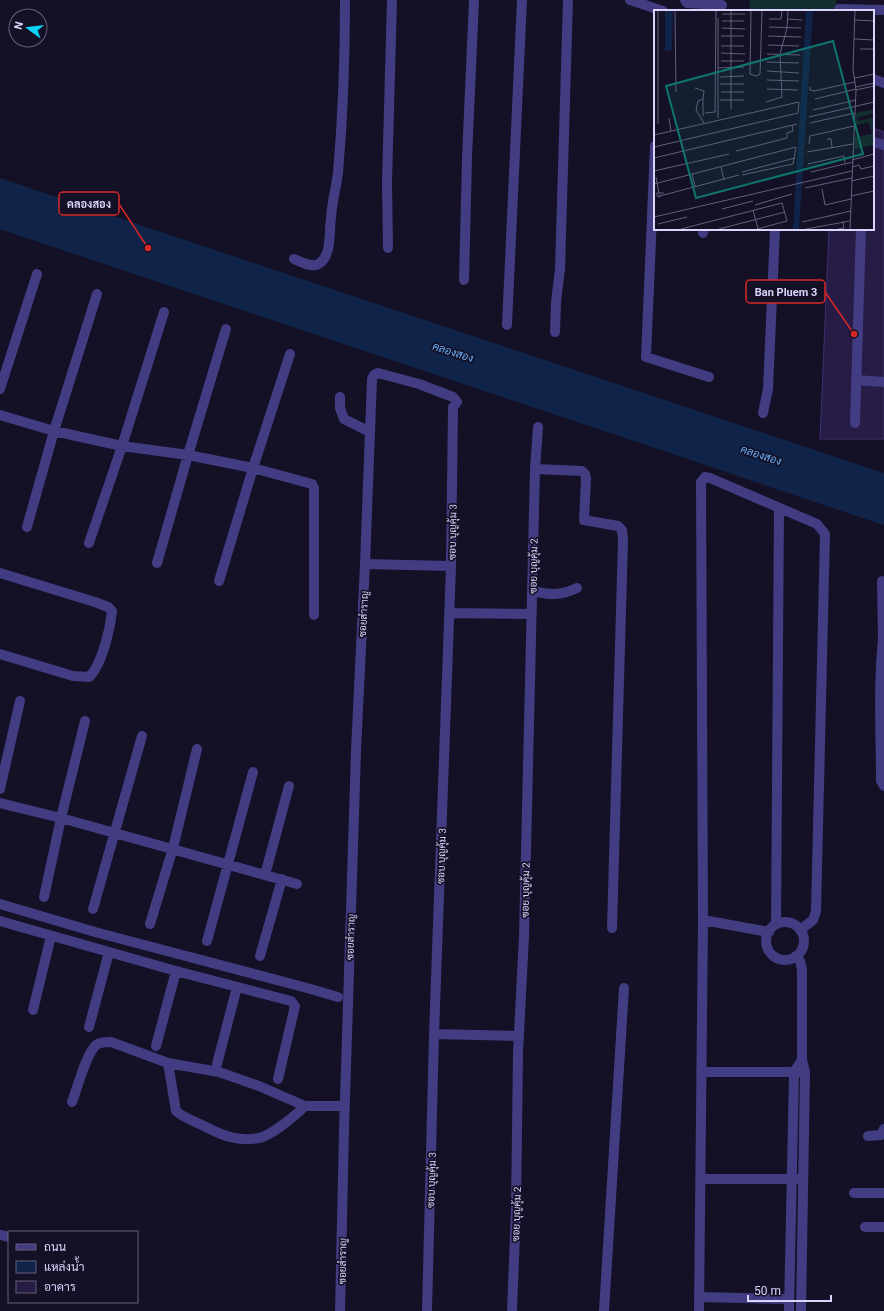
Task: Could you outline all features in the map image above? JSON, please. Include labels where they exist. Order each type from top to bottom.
[{"type":"street","points":[[294,259],[304,263],[317,265],[321,262],[330,241],[330,219],[337,175],[343,108],[345,0]]},
{"type":"street","points":[[388,248],[387,182],[392,0]]},
{"type":"street","points":[[464,280],[467,158],[474,0]]},
{"type":"street","points":[[507,325],[522,0]]},
{"type":"street","points":[[555,332],[556,302],[560,269],[568,0]]},
{"type":"street","points":[[630,0],[661,8]]},
{"type":"street","points":[[685,0],[687,3],[723,5]]},
{"type":"street","points":[[839,8],[884,10]]},
{"type":"street","points":[[874,80],[884,83]]},
{"type":"street","points":[[874,142],[884,145]]},
{"type":"street","points":[[654,169],[646,357],[709,377]]},
{"type":"street","points":[[763,413],[768,389],[775,230]]},
{"type":"street","points":[[855,423],[861,230]]},
{"type":"street","points":[[0,389],[38,274]]},
{"type":"street","points":[[27,527],[54,431],[97,294]]},
{"type":"street","points":[[89,543],[122,446],[164,312]]},
{"type":"street","points":[[157,564],[226,329]]},
{"type":"street","points":[[219,581],[253,468],[290,354]]},
{"type":"street","name":"ซอยสำราญ","points":[[340,1311],[356,751],[366,564],[372,379],[374,375],[378,373],[419,384],[453,397],[457,402]]},
{"type":"street","points":[[856,380],[884,382]]},
{"type":"street","points":[[340,397],[340,408],[344,419],[370,432]]},
{"type":"street","name":"ซอบ บุญคุ้ม 3","points":[[427,1311],[434,1034],[451,566],[453,407],[457,402]]},
{"type":"street","points":[[0,415],[54,431],[122,446],[188,455],[253,468],[312,484],[314,488],[314,615]]},
{"type":"street","name":"ซอย บุญคุ้ม 2","points":[[512,1311],[516,1209],[519,1036],[524,936],[535,469],[538,427]]},
{"type":"street","points":[[535,469],[582,471],[585,474],[586,479],[584,520],[618,526],[622,530],[623,556],[612,928]]},
{"type":"street","points":[[699,1311],[703,920],[701,482],[705,478],[710,478],[817,524],[825,534],[816,911],[813,920],[800,930]]},
{"type":"street","points":[[703,920],[773,928],[787,922],[793,924],[800,930],[803,935],[804,946],[801,952],[796,956],[787,960],[780,960],[774,957],[767,944],[767,938],[773,928],[779,508]]},
{"type":"street","points":[[366,564],[451,566]]},
{"type":"street","points":[[0,573],[95,602],[108,607],[112,611],[108,637],[96,667],[88,678],[73,676],[0,654]]},
{"type":"street","points":[[882,581],[884,640],[881,781],[884,786]]},
{"type":"street","points":[[532,591],[550,595],[559,595],[577,588]]},
{"type":"street","points":[[449,613],[532,614]]},
{"type":"street","points":[[0,789],[20,701]]},
{"type":"street","points":[[44,897],[61,818],[85,721]]},
{"type":"street","points":[[93,909],[116,833],[142,736]]},
{"type":"street","points":[[150,924],[173,848],[197,749]]},
{"type":"street","points":[[207,941],[253,772]]},
{"type":"street","points":[[265,875],[289,786]]},
{"type":"street","points":[[0,803],[173,848],[297,884]]},
{"type":"street","points":[[260,956],[282,879]]},
{"type":"street","points":[[0,904],[95,932],[338,997]]},
{"type":"street","points":[[0,921],[291,1002],[294,1006],[278,1079]]},
{"type":"street","points":[[32,1010],[52,936]]},
{"type":"street","points":[[90,1027],[109,952]]},
{"type":"street","points":[[796,956],[800,961],[802,970],[802,1060],[805,1072],[801,1311]]},
{"type":"street","points":[[156,1046],[176,971]]},
{"type":"street","points":[[217,1064],[237,987]]},
{"type":"street","points":[[604,1311],[624,988]]},
{"type":"street","points":[[434,1034],[519,1036]]},
{"type":"street","points":[[72,1102],[90,1051],[101,1042],[111,1042],[168,1063],[219,1072],[259,1086],[305,1106],[345,1106]]},
{"type":"street","points":[[788,1311],[794,1072],[802,1060]]},
{"type":"street","points":[[168,1063],[176,1111],[221,1135],[236,1139],[260,1138],[267,1135],[305,1106]]},
{"type":"street","points":[[701,1072],[805,1072]]},
{"type":"street","points":[[868,1136],[881,1135],[884,1129]]},
{"type":"street","points":[[700,1179],[804,1179]]},
{"type":"street","points":[[854,1193],[884,1193]]},
{"type":"street","points":[[865,1227],[884,1227]]},
{"type":"street","points":[[699,1297],[789,1299]]},
{"type":"green space","points":[[750,0],[836,0],[836,10],[749,10]]},
{"type":"water","points":[[0,178],[884,473],[884,525],[0,229]]},
{"type":"building","points":[[874,128],[884,132],[884,439],[820,439],[829,230],[874,230]]},
{"type":"place","name":"คลองสอง","points":[[148,248]]},
{"type":"place","name":"Ban Pluem 3","points":[[854,334]]}]
